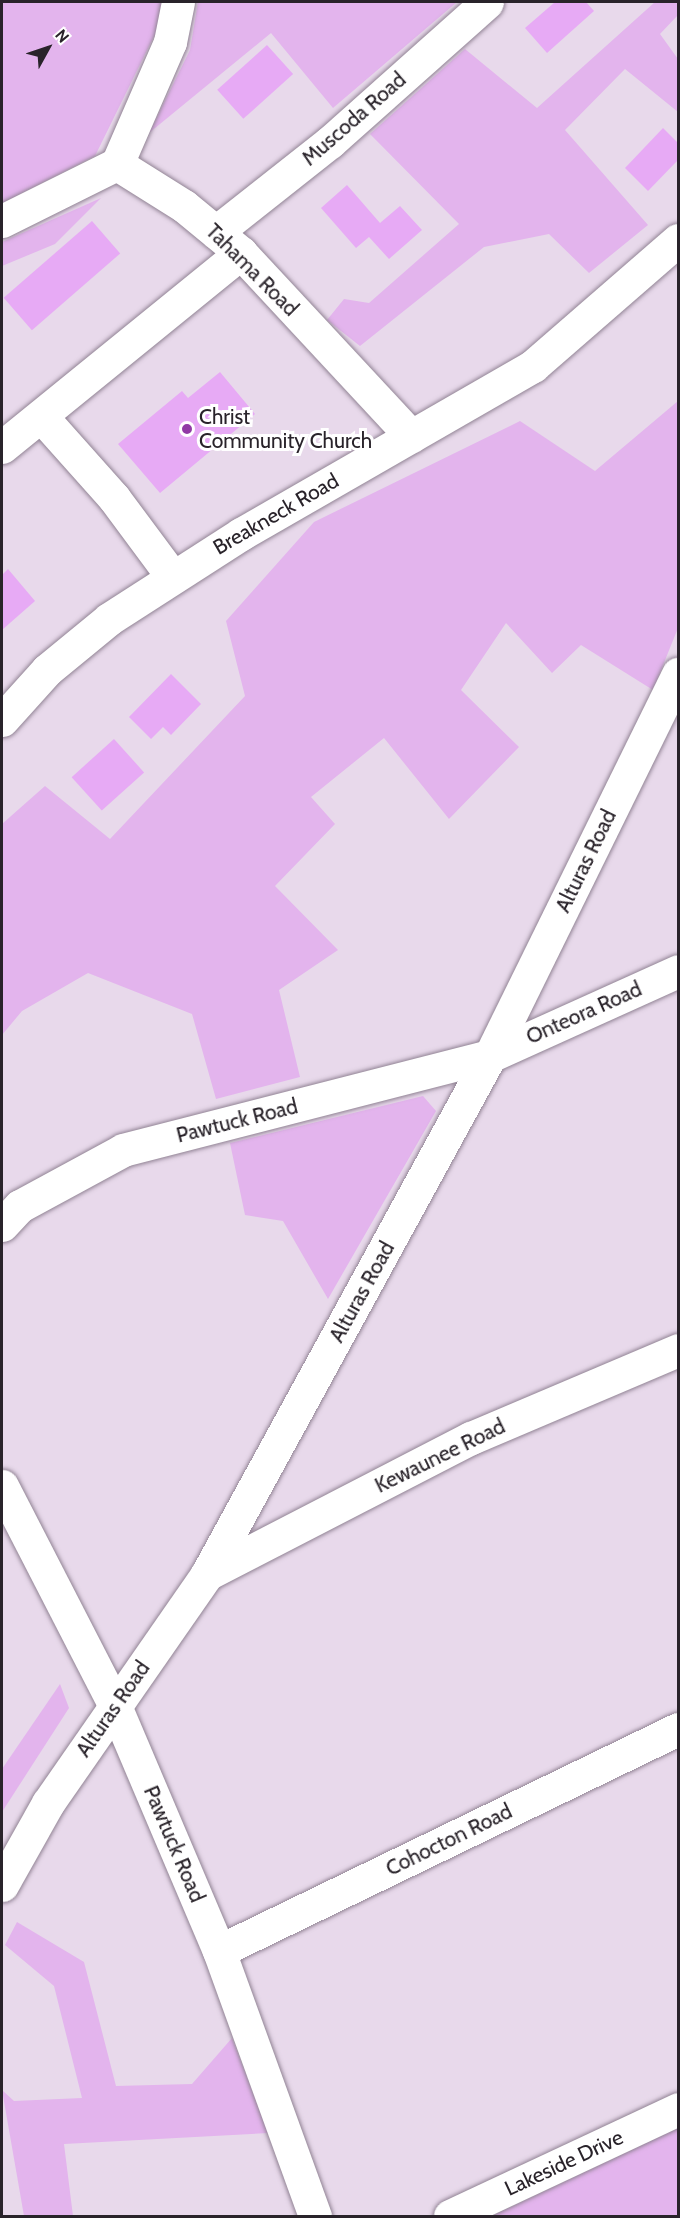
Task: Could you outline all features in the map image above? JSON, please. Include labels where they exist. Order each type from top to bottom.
[{"type":"street","points":[[2,221],[117,164],[170,42],[178,2]]},
{"type":"street","name":"Muscoda Road","points":[[2,447],[42,416],[228,243],[330,142],[487,2]]},
{"type":"street","name":"Tahama Road","points":[[117,164],[228,243],[411,436]]},
{"type":"street","name":"Breakneck Road","points":[[2,720],[47,670],[172,576],[533,366],[678,240]]},
{"type":"street","points":[[42,416],[114,498],[172,576]]},
{"type":"street","name":"Alturas Road","points":[[2,1885],[48,1803],[207,1574],[490,1056],[678,674]]},
{"type":"street","name":"Onteora Road","points":[[490,1056],[678,971]]},
{"type":"street","name":"Pawtuck Road","points":[[2,1225],[20,1206],[123,1150],[490,1056]]},
{"type":"street","name":"Kewaunee Road","points":[[207,1574],[471,1438],[678,1350]]},
{"type":"street","name":"Pawtuck Road","points":[[2,1486],[116,1706],[219,1952],[315,2217]]},
{"type":"street","name":"Cohocton Road","points":[[219,1952],[678,1729]]},
{"type":"street","name":"Lakeside Drive","points":[[450,2217],[678,2109]]},
{"type":"shaded area","points":[[2,2],[164,2],[158,28],[95,156],[2,203]]},
{"type":"shaded area","points":[[198,2],[457,2],[333,108],[271,33],[149,133],[190,50]]},
{"type":"shaded area","points":[[655,2],[678,2],[678,15],[660,34],[678,59],[678,112],[625,69],[565,130],[648,225],[589,273],[549,234],[484,247],[360,346],[327,320],[344,299],[369,303],[459,224],[370,134],[465,49],[537,108]]},
{"type":"shaded area","points":[[101,198],[55,244],[2,266],[2,242]]},
{"type":"shaded area","points":[[678,401],[678,628],[653,690],[581,645],[552,673],[506,623],[461,690],[519,747],[449,819],[384,738],[311,797],[335,824],[275,886],[338,950],[279,990],[300,1077],[216,1099],[192,1014],[88,973],[22,1011],[2,1035],[2,824],[45,786],[110,839],[245,696],[226,621],[314,522],[520,421],[595,471]]},
{"type":"shaded area","points":[[423,1096],[436,1111],[328,1299],[283,1221],[245,1215],[230,1143]]},
{"type":"shaded area","points":[[60,1684],[69,1708],[2,1812],[2,1769]]},
{"type":"shaded area","points":[[17,1922],[84,1962],[116,2086],[192,2084],[232,2038],[268,2133],[64,2144],[73,2216],[24,2216],[2,2090],[14,2101],[82,2098],[54,1986],[5,1945]]},
{"type":"shaded area","points":[[678,2128],[678,2216],[492,2216]]},
{"type":"building","points":[[555,2],[586,2],[594,11],[547,53],[525,28]]},
{"type":"building","points":[[267,45],[293,74],[243,119],[217,90]]},
{"type":"building","points":[[663,128],[678,143],[678,160],[648,191],[625,168]]},
{"type":"building","points":[[347,185],[380,223],[400,206],[422,230],[389,259],[369,237],[356,248],[321,208]]},
{"type":"building","points":[[92,221],[120,253],[32,330],[4,298]]},
{"type":"building","name":"Christ Community Church","points":[[220,372],[255,414],[160,493],[118,444],[182,391],[188,398]]},
{"type":"building","points":[[8,569],[35,601],[2,630],[2,575]]},
{"type":"building","points":[[171,674],[201,704],[171,735],[163,727],[151,739],[129,717]]},
{"type":"building","points":[[114,739],[144,772],[102,811],[72,777]]},
{"type":"place","name":"Christ Community Church","points":[[187,429]]}]
